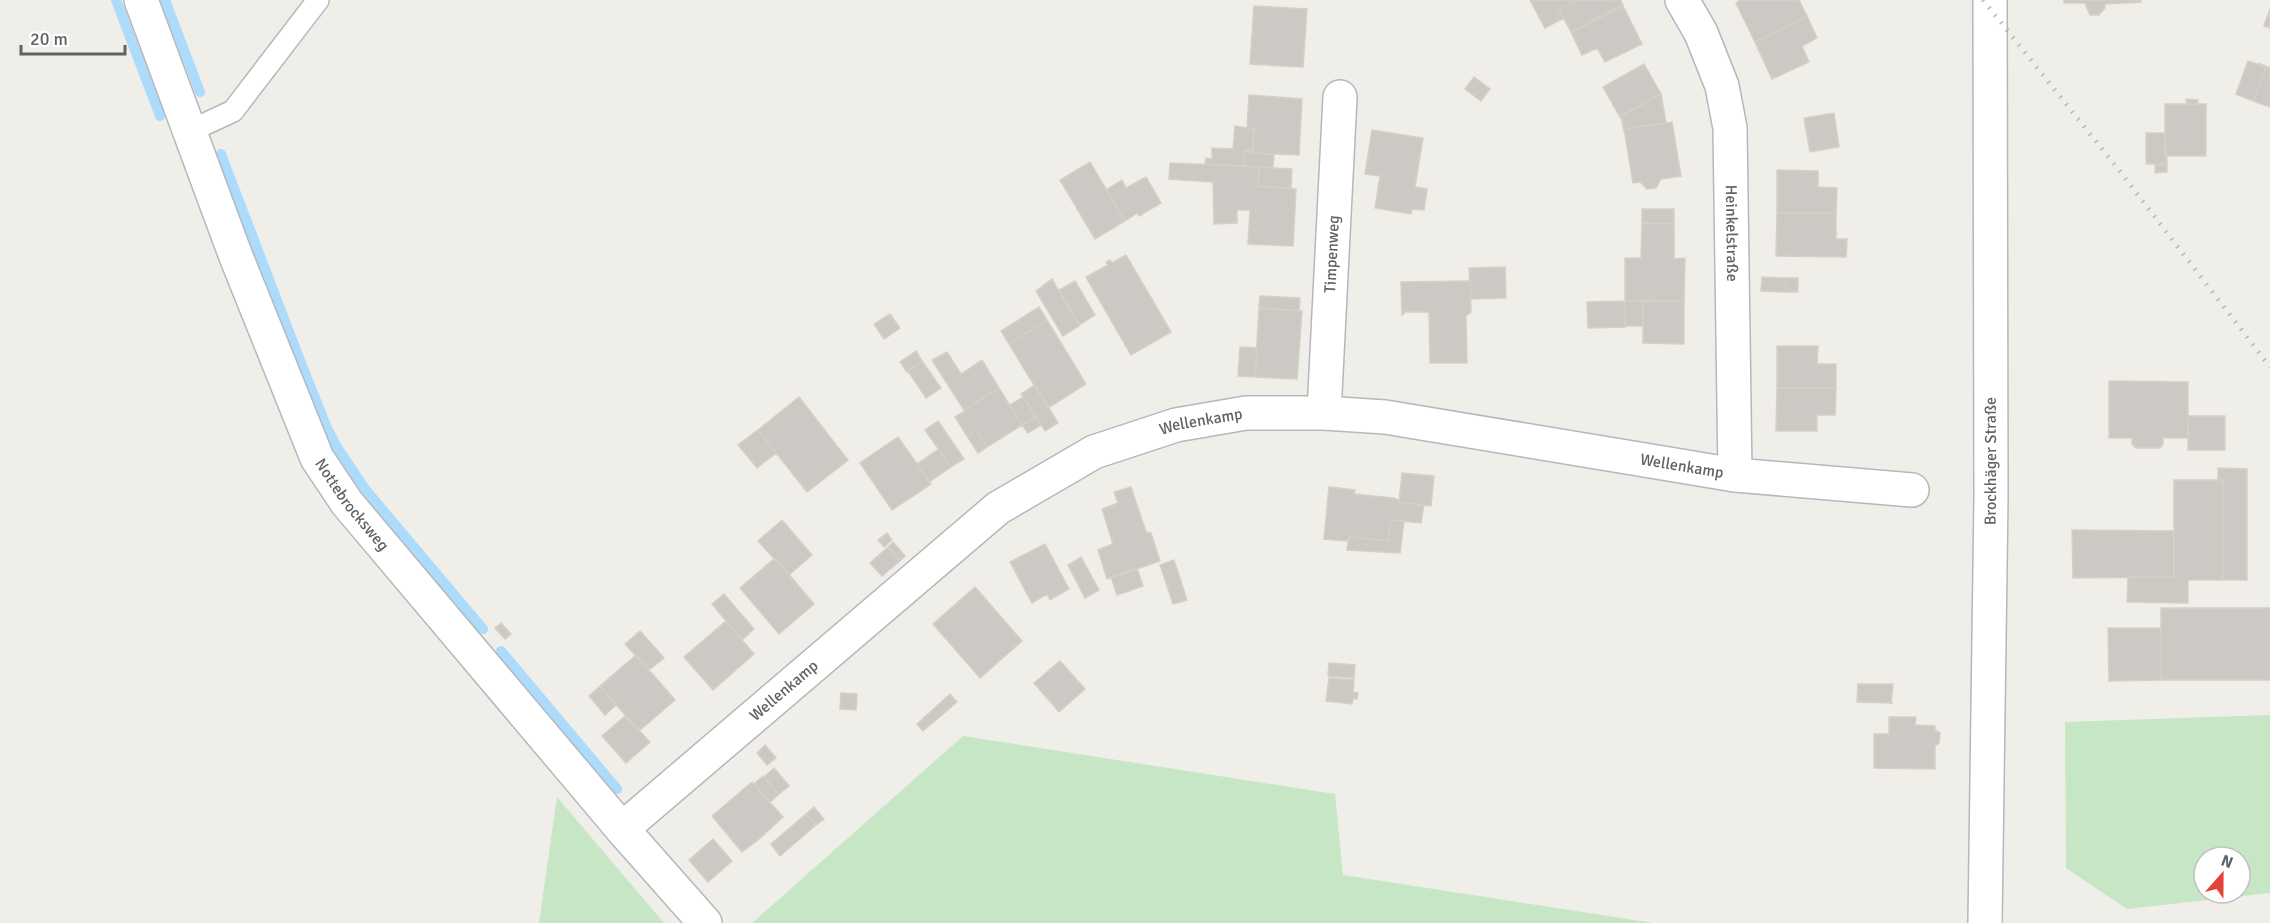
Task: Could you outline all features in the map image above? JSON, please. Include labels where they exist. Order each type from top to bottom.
[{"type":"street","name":"Nottebrocksweg","points":[[141,0],[235,254],[317,458],[347,503],[622,829],[705,923]]},
{"type":"street","name":"Heinkelstraße","points":[[1682,0],[1701,33],[1722,86],[1730,128],[1735,475]]},
{"type":"street","name":"Brockhäger Straße","points":[[1985,923],[1992,498],[1990,0]]},
{"type":"street","name":"Timpenweg","points":[[1324,413],[1340,97]]},
{"type":"street","name":"Wellenkamp","points":[[622,829],[998,508],[1094,452],[1176,425],[1246,413],[1324,413],[1385,417],[1735,475],[1912,490]]},
{"type":"lane","points":[[190,131],[233,111],[318,0]]},
{"type":"green space","points":[[2270,715],[2270,893],[2252,895],[2252,845],[2192,845],[2192,902],[2127,909],[2066,868],[2065,722]]},
{"type":"green space","points":[[963,736],[1335,794],[1343,875],[1654,923],[752,923]]},
{"type":"green space","points":[[557,797],[664,923],[539,923]]},
{"type":"building","points":[[1530,0],[1574,0],[1575,2],[1559,9],[1564,18],[1545,28]]},
{"type":"building","points":[[1574,0],[1620,0],[1623,5],[1571,32],[1559,9],[1575,2]]},
{"type":"building","points":[[1741,0],[1799,0],[1807,16],[1755,42],[1736,3]]},
{"type":"building","points":[[2064,0],[2141,0],[2141,2],[2105,4],[2105,8],[2099,15],[2090,15],[2085,3],[2064,3]]},
{"type":"building","points":[[1254,6],[1307,9],[1303,67],[1250,64]]},
{"type":"building","points":[[1623,6],[1642,44],[1605,62],[1597,48],[1582,55],[1571,32]]},
{"type":"building","points":[[2270,9],[2270,28],[2264,26]]},
{"type":"building","points":[[1807,16],[1817,38],[1802,46],[1809,62],[1772,79],[1755,42]]},
{"type":"building","points":[[2248,61],[2266,67],[2253,101],[2236,94]]},
{"type":"building","points":[[2258,63],[2270,68],[2270,107],[2253,101],[2266,67]]},
{"type":"building","points":[[1644,64],[1661,94],[1620,117],[1603,87]]},
{"type":"building","points":[[1474,77],[1490,89],[1481,101],[1465,89]]},
{"type":"building","points":[[1661,94],[1666,123],[1624,129],[1624,131],[1621,116]]},
{"type":"building","points":[[1249,95],[1302,99],[1299,155],[1252,153],[1254,129],[1247,128]]},
{"type":"building","points":[[2186,99],[2198,100],[2198,104],[2187,104]]},
{"type":"building","points":[[2165,104],[2206,104],[2206,156],[2165,156]]},
{"type":"building","points":[[1834,113],[1839,147],[1810,152],[1804,118]]},
{"type":"building","points":[[1672,122],[1681,176],[1661,179],[1656,188],[1647,189],[1640,182],[1633,183],[1624,129]]},
{"type":"building","points":[[1235,126],[1254,129],[1253,151],[1244,151],[1243,166],[1205,164],[1206,158],[1212,159],[1212,148],[1233,149]]},
{"type":"building","points":[[1372,130],[1423,138],[1415,187],[1427,189],[1424,210],[1412,209],[1411,214],[1375,208],[1380,176],[1365,174]]},
{"type":"building","points":[[2146,133],[2165,133],[2167,164],[2146,164]]},
{"type":"building","points":[[1244,151],[1274,155],[1273,168],[1243,166]]},
{"type":"building","points":[[1090,162],[1125,221],[1095,239],[1060,180]]},
{"type":"building","points":[[1170,163],[1259,167],[1258,186],[1296,189],[1293,246],[1248,244],[1250,210],[1237,210],[1237,223],[1214,224],[1213,182],[1169,179]]},
{"type":"building","points":[[2167,164],[2167,172],[2155,173],[2155,165]]},
{"type":"building","points":[[1259,167],[1292,169],[1291,188],[1258,186]]},
{"type":"building","points":[[1777,170],[1818,171],[1818,187],[1837,188],[1836,213],[1777,213]]},
{"type":"building","points":[[1146,177],[1161,203],[1125,221],[1106,190],[1122,180],[1126,188]]},
{"type":"building","points":[[1642,209],[1674,209],[1674,224],[1642,223]]},
{"type":"building","points":[[1777,213],[1836,213],[1836,239],[1847,239],[1846,257],[1776,256]]},
{"type":"building","points":[[1642,223],[1674,224],[1674,259],[1685,258],[1684,301],[1625,301],[1625,258],[1641,258]]},
{"type":"building","points":[[1126,255],[1171,332],[1131,355],[1086,277],[1108,265],[1106,262],[1110,260],[1112,263]]},
{"type":"building","points":[[1505,267],[1506,298],[1471,299],[1469,268]]},
{"type":"building","points":[[1762,277],[1786,278],[1785,292],[1761,291]]},
{"type":"building","points":[[1786,278],[1798,278],[1798,292],[1785,292]]},
{"type":"building","points":[[1052,279],[1079,326],[1063,336],[1036,291]]},
{"type":"building","points":[[1075,281],[1095,315],[1079,325],[1059,290]]},
{"type":"building","points":[[1470,281],[1471,312],[1466,316],[1467,363],[1430,363],[1429,312],[1404,312],[1402,315],[1401,282]]},
{"type":"building","points":[[1260,296],[1300,298],[1299,311],[1259,308]]},
{"type":"building","points":[[1643,300],[1643,326],[1625,326],[1625,301]]},
{"type":"building","points":[[1643,300],[1684,301],[1684,344],[1643,343]]},
{"type":"building","points":[[1625,301],[1625,327],[1588,328],[1587,302]]},
{"type":"building","points":[[1039,307],[1047,320],[1009,344],[1001,331]]},
{"type":"building","points":[[1259,308],[1302,311],[1297,379],[1255,377]]},
{"type":"building","points":[[890,314],[900,328],[884,339],[874,324]]},
{"type":"building","points":[[1047,320],[1086,384],[1048,408],[1009,344]]},
{"type":"building","points":[[1777,346],[1818,346],[1817,364],[1836,364],[1836,388],[1777,388]]},
{"type":"building","points":[[1240,347],[1257,348],[1255,377],[1238,376]]},
{"type":"building","points":[[916,351],[922,361],[907,372],[900,362]]},
{"type":"building","points":[[947,352],[961,374],[982,360],[999,388],[964,410],[932,360]]},
{"type":"building","points":[[922,361],[941,388],[926,398],[908,371]]},
{"type":"building","points":[[2109,381],[2188,382],[2188,438],[2163,438],[2160,448],[2136,448],[2132,444],[2132,438],[2109,438]]},
{"type":"building","points":[[1035,385],[1058,423],[1045,431],[1021,394]]},
{"type":"building","points":[[999,388],[1022,425],[987,447],[976,430],[967,436],[955,417]]},
{"type":"building","points":[[1777,388],[1836,388],[1835,415],[1817,415],[1817,431],[1776,431]]},
{"type":"building","points":[[799,397],[848,460],[807,492],[758,430]]},
{"type":"building","points":[[1023,397],[1036,416],[1022,425],[1010,405]]},
{"type":"building","points":[[1036,416],[1041,425],[1028,433],[1022,425]]},
{"type":"building","points":[[2188,416],[2225,416],[2225,450],[2188,450]]},
{"type":"building","points":[[938,421],[964,459],[951,467],[925,430]]},
{"type":"building","points":[[758,430],[776,453],[757,468],[738,445]]},
{"type":"building","points":[[976,430],[987,447],[978,453],[967,436]]},
{"type":"building","points":[[898,437],[931,484],[892,510],[860,463]]},
{"type":"building","points":[[939,449],[951,467],[929,482],[917,464]]},
{"type":"building","points":[[2218,468],[2247,469],[2247,580],[2223,580],[2223,480],[2218,480]]},
{"type":"building","points":[[1402,473],[1434,476],[1431,506],[1399,502]]},
{"type":"building","points":[[2174,480],[2223,480],[2223,580],[2188,580],[2188,603],[2127,602],[2128,577],[2174,577]]},
{"type":"building","points":[[1131,487],[1146,532],[1151,533],[1160,561],[1107,579],[1098,550],[1113,544],[1102,509],[1118,503],[1114,492]]},
{"type":"building","points":[[1329,487],[1355,490],[1354,494],[1393,498],[1399,502],[1424,505],[1421,523],[1391,520],[1388,541],[1349,537],[1348,541],[1324,539]]},
{"type":"building","points":[[782,520],[812,555],[789,575],[758,541]]},
{"type":"building","points":[[1391,520],[1404,521],[1400,553],[1347,550],[1349,537],[1388,541]]},
{"type":"building","points":[[2072,530],[2174,531],[2174,577],[2073,578]]},
{"type":"building","points":[[887,533],[892,540],[884,547],[878,540]]},
{"type":"building","points":[[893,542],[905,556],[900,561],[888,547]]},
{"type":"building","points":[[1045,544],[1069,589],[1050,600],[1047,594],[1032,603],[1010,562]]},
{"type":"building","points":[[888,547],[900,561],[882,576],[870,563]]},
{"type":"building","points":[[1081,557],[1099,590],[1085,598],[1068,565]]},
{"type":"building","points":[[775,558],[814,604],[779,634],[740,588]]},
{"type":"building","points":[[1174,560],[1187,600],[1173,604],[1160,565]]},
{"type":"building","points":[[1137,568],[1143,586],[1117,595],[1111,577]]},
{"type":"building","points":[[975,587],[1022,641],[980,678],[933,624]]},
{"type":"building","points":[[724,594],[754,629],[742,640],[712,604]]},
{"type":"building","points":[[2161,608],[2270,608],[2270,680],[2161,680]]},
{"type":"building","points":[[726,621],[754,654],[713,690],[684,657]]},
{"type":"building","points":[[501,623],[511,634],[505,639],[495,628]]},
{"type":"building","points":[[2108,628],[2161,628],[2161,680],[2109,681]]},
{"type":"building","points":[[640,631],[664,658],[649,670],[625,644]]},
{"type":"building","points":[[636,655],[675,700],[639,731],[600,686]]},
{"type":"building","points":[[1060,661],[1085,689],[1059,712],[1034,683]]},
{"type":"building","points":[[1329,663],[1355,665],[1354,678],[1328,676]]},
{"type":"building","points":[[1329,678],[1354,680],[1353,692],[1358,693],[1357,699],[1353,699],[1352,704],[1326,701]]},
{"type":"building","points":[[1858,684],[1893,684],[1891,702],[1893,703],[1857,702]]},
{"type":"building","points":[[600,686],[616,705],[605,715],[589,696]]},
{"type":"building","points":[[841,693],[857,694],[856,710],[840,709]]},
{"type":"building","points":[[950,694],[957,702],[923,731],[917,724]]},
{"type":"building","points":[[625,716],[650,742],[626,763],[602,736]]},
{"type":"building","points":[[1889,717],[1916,717],[1915,725],[1935,726],[1935,730],[1940,733],[1939,743],[1935,746],[1935,769],[1874,768],[1874,734],[1889,734]]},
{"type":"building","points":[[765,745],[776,758],[767,765],[757,753]]},
{"type":"building","points":[[774,768],[789,786],[779,794],[764,777]]},
{"type":"building","points":[[763,776],[779,794],[770,802],[754,784]]},
{"type":"building","points":[[752,782],[783,817],[742,852],[712,816]]},
{"type":"building","points":[[814,807],[824,819],[816,825],[806,814]]},
{"type":"building","points":[[806,814],[816,825],[780,856],[771,844]]},
{"type":"building","points":[[713,839],[732,861],[708,882],[689,860]]},
{"type":"waterway","points":[[116,0],[160,116]]},
{"type":"waterway","points":[[165,0],[200,92]]},
{"type":"waterway","points":[[221,154],[301,363],[337,447],[365,489],[483,629]]},
{"type":"waterway","points":[[501,651],[617,789]]},
{"type":"railway","points":[[1983,0],[2118,169],[2270,367]]}]
